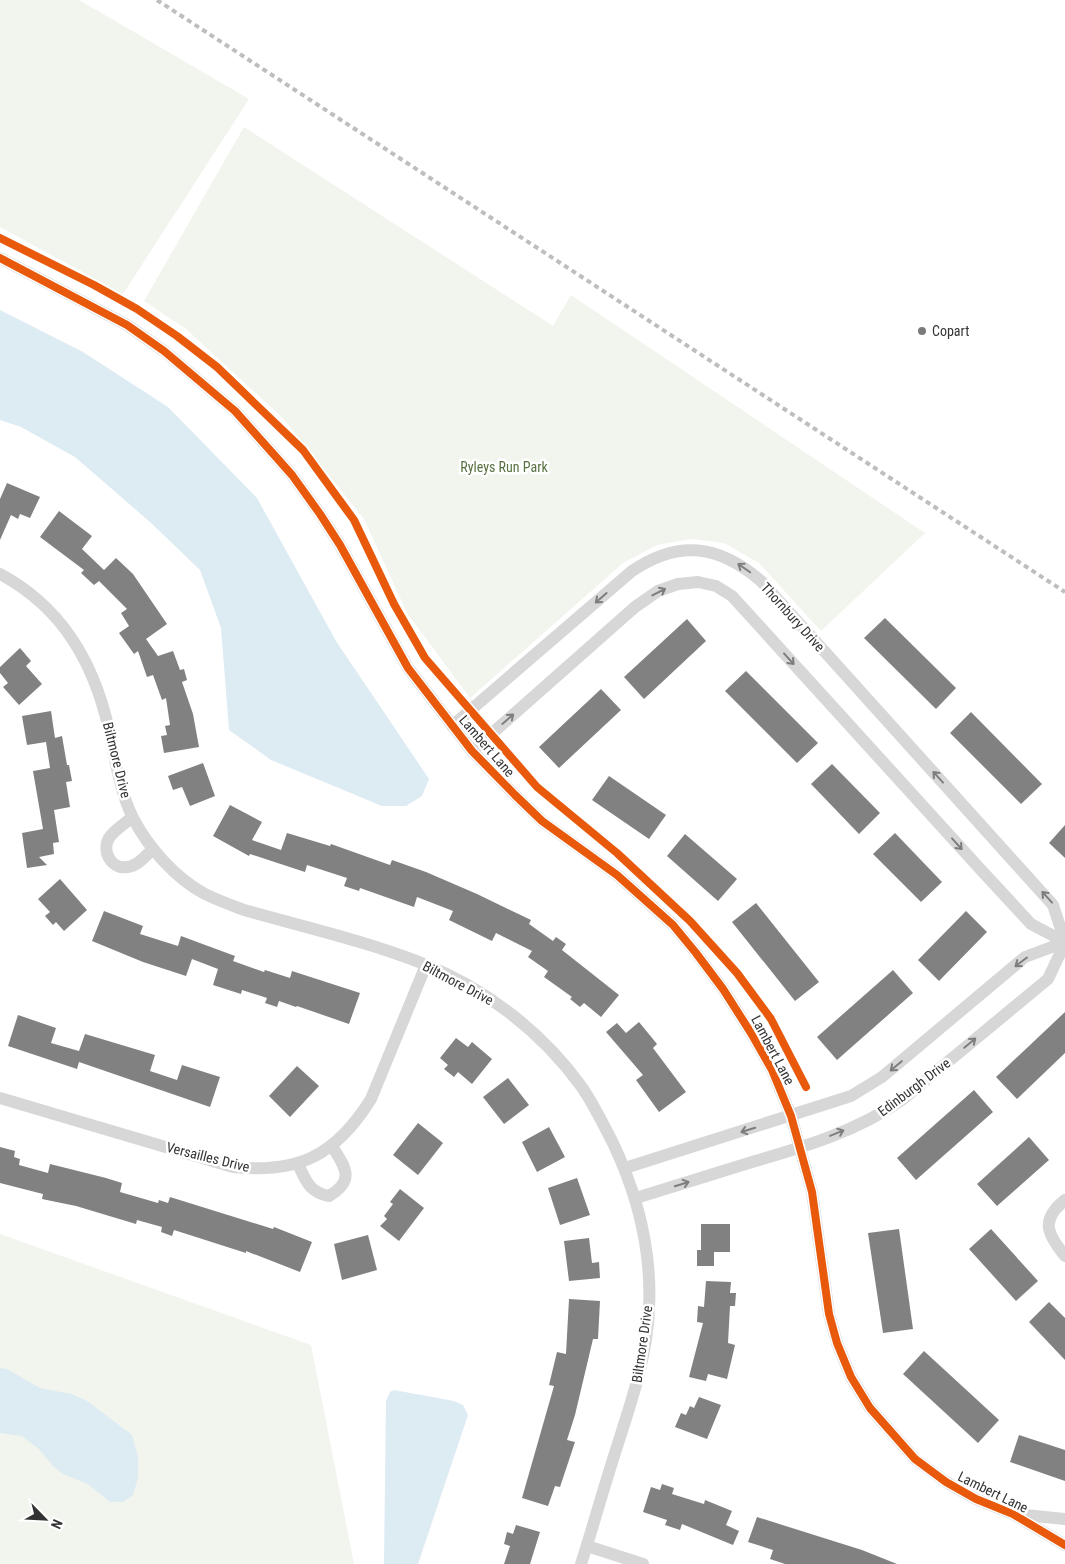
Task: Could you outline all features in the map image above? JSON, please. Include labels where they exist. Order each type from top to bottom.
[{"type":"street","name":"Lambert Lane","points":[[0,258],[127,325],[164,351],[235,411],[292,475],[320,514],[340,545],[408,668],[472,751],[542,821],[616,876],[673,925],[723,989],[746,1025],[772,1070],[792,1116],[812,1192],[828,1314],[851,1377],[870,1408],[915,1459],[946,1482],[976,1499],[1013,1514],[1065,1545]]},
{"type":"street","name":"Thornbury Drive","points":[[452,726],[632,571],[647,561],[681,550],[719,555],[736,562],[762,581],[1054,904],[1065,942]]},
{"type":"street","name":"Biltmore Drive","points":[[0,574],[37,598],[58,619],[88,664],[97,686],[117,768],[132,817],[168,866],[186,881],[222,902],[395,954],[426,965],[483,994],[512,1014],[537,1037],[580,1086],[596,1111],[625,1168],[636,1198],[644,1234],[648,1270],[649,1309],[640,1375],[581,1564]]},
{"type":"street","points":[[472,751],[635,607],[658,591],[678,584],[698,582],[716,586],[732,596],[1031,924],[1065,942]]},
{"type":"street","points":[[132,817],[108,840],[105,849],[111,861],[119,867],[128,867],[136,864],[154,849]]},
{"type":"street","name":"Edinburgh Drive","points":[[625,1168],[851,1096],[882,1077],[1025,957],[1065,942]]},
{"type":"street","name":"Edinburgh Drive","points":[[636,1198],[801,1148],[869,1120],[903,1099],[1048,979],[1065,942]]},
{"type":"street","name":"Versailles Drive","points":[[0,1098],[233,1167],[256,1169],[298,1164],[332,1146],[359,1119],[371,1099],[426,965]]},
{"type":"street","points":[[298,1164],[307,1184],[321,1194],[330,1196],[345,1183],[346,1176],[345,1167],[332,1146]]},
{"type":"street","points":[[1065,1200],[1053,1212],[1049,1219],[1048,1228],[1053,1242],[1065,1256]]},
{"type":"street","name":"Lambert Lane","points":[[1013,1514],[1065,1519]]},
{"type":"street","points":[[587,1546],[643,1564]]},
{"type":"green space","points":[[0,0],[79,0],[249,99],[123,294],[0,227]]},
{"type":"green space","name":"Ryleys Run Park","points":[[244,127],[553,326],[571,295],[925,533],[821,631],[759,563],[724,543],[691,539],[657,545],[623,563],[470,698],[407,613],[364,519],[282,417],[186,329],[144,301]]},
{"type":"green space","points":[[0,1234],[311,1345],[354,1564],[0,1564]]},
{"type":"shaded area","points":[[0,310],[83,352],[168,407],[257,498],[336,641],[429,779],[422,796],[406,806],[382,806],[271,760],[229,730],[221,628],[200,570],[150,522],[75,457],[21,427],[0,420]]},
{"type":"shaded area","points":[[0,1368],[7,1369],[40,1388],[71,1394],[87,1401],[132,1435],[138,1457],[138,1478],[133,1495],[123,1502],[110,1502],[88,1484],[63,1474],[53,1466],[40,1450],[22,1436],[0,1433]]},
{"type":"shaded area","points":[[394,1390],[454,1401],[463,1405],[468,1415],[418,1564],[384,1564],[386,1401],[390,1392]]},
{"type":"building","points":[[7,483],[40,497],[30,518],[20,514],[18,519],[11,515],[0,540],[0,499]]},
{"type":"building","points":[[59,511],[92,536],[82,549],[104,570],[116,558],[133,574],[167,624],[146,639],[158,656],[173,651],[180,670],[184,669],[187,680],[182,682],[193,714],[199,747],[164,753],[161,736],[167,735],[165,726],[170,725],[166,698],[162,700],[153,675],[147,677],[138,651],[134,654],[119,633],[129,626],[121,613],[127,609],[99,581],[94,585],[81,573],[84,570],[40,537]]},
{"type":"building","points":[[885,618],[956,688],[936,709],[864,638]]},
{"type":"building","points":[[687,619],[706,641],[644,699],[624,677]]},
{"type":"building","points":[[20,648],[31,661],[26,666],[42,684],[19,705],[3,687],[8,683],[0,673],[0,667]]},
{"type":"building","points":[[746,671],[818,743],[797,763],[725,691]]},
{"type":"building","points":[[601,689],[621,710],[559,768],[539,747]]},
{"type":"building","points":[[51,711],[55,738],[62,736],[67,765],[69,765],[72,781],[66,782],[70,807],[54,810],[59,842],[53,843],[54,854],[39,857],[47,865],[27,868],[22,833],[43,829],[33,771],[50,768],[46,742],[27,745],[22,716]]},
{"type":"building","points":[[971,712],[1042,784],[1021,804],[950,733]]},
{"type":"building","points":[[203,763],[215,796],[190,806],[182,787],[173,790],[168,776]]},
{"type":"building","points":[[832,764],[880,813],[859,834],[811,784]]},
{"type":"building","points":[[609,776],[666,815],[649,839],[592,800]]},
{"type":"building","points":[[230,805],[262,822],[252,840],[281,850],[287,833],[330,846],[331,844],[390,865],[392,860],[477,894],[531,920],[529,924],[553,941],[556,937],[566,944],[562,950],[619,995],[601,1017],[584,1003],[580,1007],[570,999],[572,997],[544,977],[548,971],[528,957],[532,951],[496,933],[492,941],[449,920],[453,911],[417,897],[414,907],[360,888],[359,891],[344,886],[347,878],[307,865],[305,872],[250,854],[249,856],[213,836]]},
{"type":"building","points":[[1065,825],[1065,858],[1049,843]]},
{"type":"building","points":[[895,833],[942,882],[921,902],[873,854]]},
{"type":"building","points":[[685,834],[737,879],[718,901],[667,856]]},
{"type":"building","points":[[60,879],[87,910],[64,931],[56,922],[53,925],[45,916],[50,912],[38,899]]},
{"type":"building","points":[[756,903],[819,982],[795,1001],[732,922]]},
{"type":"building","points":[[104,911],[143,926],[140,934],[178,946],[181,936],[235,956],[233,961],[264,972],[265,970],[290,978],[292,971],[360,993],[349,1024],[279,1001],[277,1007],[265,1003],[267,998],[242,990],[241,994],[213,985],[218,969],[192,959],[186,976],[143,962],[92,941]]},
{"type":"building","points":[[966,911],[987,932],[939,981],[918,960]]},
{"type":"building","points":[[893,970],[913,993],[837,1060],[817,1037]]},
{"type":"building","points":[[1065,1012],[1065,1053],[1017,1099],[996,1077]]},
{"type":"building","points":[[18,1015],[56,1028],[51,1043],[79,1051],[85,1034],[155,1055],[150,1071],[177,1080],[182,1065],[220,1077],[210,1107],[79,1062],[77,1069],[8,1046]]},
{"type":"building","points":[[639,1022],[657,1044],[653,1048],[686,1092],[659,1112],[636,1080],[643,1075],[606,1032],[617,1023],[626,1033]]},
{"type":"building","points":[[456,1038],[468,1047],[472,1042],[492,1059],[472,1084],[458,1072],[454,1077],[444,1069],[448,1065],[440,1058]]},
{"type":"building","points":[[297,1066],[319,1086],[290,1117],[269,1096]]},
{"type":"building","points":[[508,1078],[529,1105],[504,1124],[483,1097]]},
{"type":"building","points":[[974,1090],[993,1112],[916,1180],[897,1158]]},
{"type":"building","points":[[418,1123],[443,1143],[418,1175],[393,1155]]},
{"type":"building","points":[[549,1127],[565,1157],[537,1172],[522,1142]]},
{"type":"building","points":[[1029,1137],[1049,1160],[997,1206],[977,1184]]},
{"type":"building","points":[[0,1147],[15,1151],[14,1157],[20,1159],[19,1165],[48,1173],[50,1164],[106,1178],[122,1183],[120,1192],[158,1203],[159,1200],[168,1203],[170,1197],[273,1229],[274,1227],[312,1242],[300,1272],[246,1251],[246,1253],[174,1230],[172,1236],[161,1232],[162,1227],[137,1220],[136,1224],[76,1206],[42,1199],[43,1194],[0,1183]]},
{"type":"building","points":[[577,1178],[590,1215],[560,1225],[548,1188]]},
{"type":"building","points":[[400,1189],[424,1208],[399,1241],[380,1226],[387,1219],[384,1216],[393,1204],[390,1202]]},
{"type":"building","points":[[701,1224],[730,1224],[730,1252],[714,1252],[714,1266],[697,1266],[697,1250],[701,1250]]},
{"type":"building","points":[[899,1229],[913,1329],[883,1333],[868,1233]]},
{"type":"building","points":[[991,1229],[1038,1281],[1016,1301],[969,1249]]},
{"type":"building","points":[[368,1235],[377,1270],[342,1280],[334,1244]]},
{"type":"building","points":[[589,1238],[592,1263],[599,1262],[600,1278],[569,1281],[564,1241]]},
{"type":"building","points":[[706,1281],[731,1282],[730,1293],[736,1293],[735,1306],[730,1306],[728,1343],[735,1345],[727,1379],[708,1374],[706,1381],[689,1377],[703,1323],[697,1322],[698,1306],[704,1307]]},
{"type":"building","points":[[569,1299],[600,1301],[598,1339],[593,1339],[575,1415],[567,1440],[575,1442],[560,1487],[555,1486],[548,1506],[522,1498],[554,1386],[549,1385],[557,1352],[566,1354]]},
{"type":"building","points":[[1049,1302],[1065,1318],[1065,1360],[1029,1322]]},
{"type":"building","points":[[924,1351],[999,1420],[978,1443],[903,1374]]},
{"type":"building","points":[[699,1397],[721,1405],[707,1439],[675,1427],[681,1413],[686,1415],[690,1406],[694,1408]]},
{"type":"building","points":[[1019,1435],[1065,1450],[1065,1481],[1010,1462]]},
{"type":"building","points":[[662,1484],[674,1488],[672,1494],[704,1504],[705,1500],[732,1511],[726,1525],[739,1531],[733,1545],[682,1524],[680,1530],[665,1525],[667,1520],[643,1512],[651,1487],[660,1490]]},
{"type":"building","points":[[757,1517],[862,1550],[897,1564],[785,1564],[770,1559],[773,1550],[748,1542]]},
{"type":"building","points":[[516,1525],[540,1532],[530,1564],[504,1564],[510,1546],[504,1544],[507,1532],[513,1534]]},
{"type":"railway","points":[[157,0],[1065,592]]},
{"type":"cycle path","points":[[0,238],[94,285],[137,309],[177,336],[217,367],[303,450],[354,520],[394,604],[425,658],[537,787],[617,853],[690,921],[737,973],[771,1019],[806,1087]]},
{"type":"cycle path","points":[[0,258],[127,325],[164,351],[235,411],[292,475],[320,514],[340,545],[408,668],[472,751],[542,821],[617,875],[673,925],[723,989],[751,1033],[772,1070],[791,1116],[812,1192],[829,1314],[837,1343],[851,1377],[870,1408],[915,1459],[946,1482],[976,1499],[1013,1514],[1065,1545]]},
{"type":"place","name":"Copart","points":[[922,331]]}]
